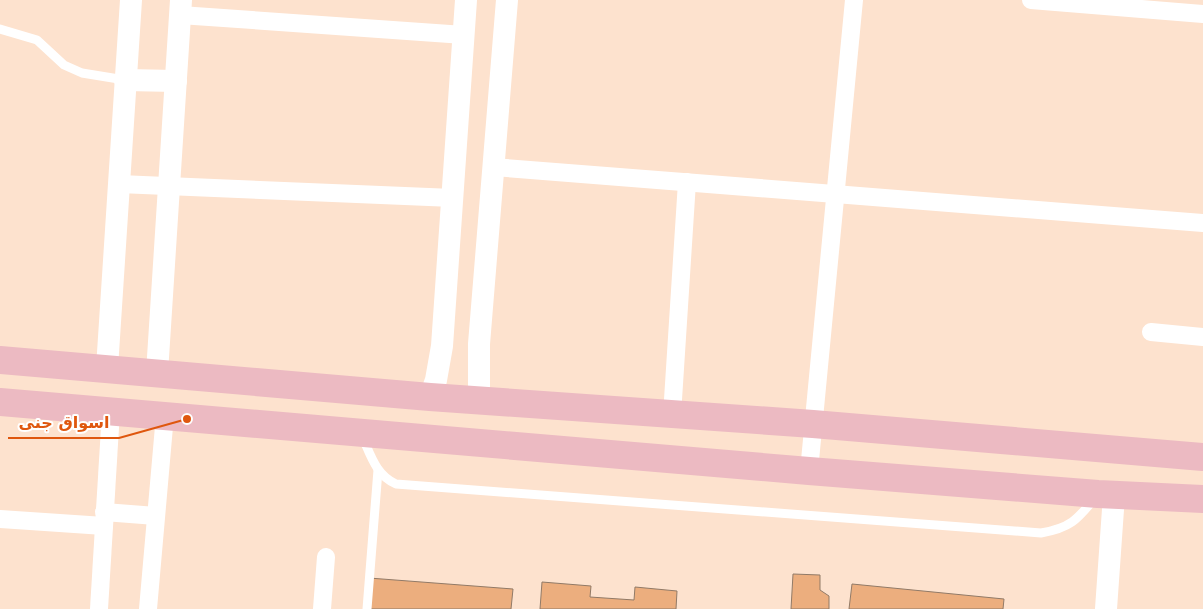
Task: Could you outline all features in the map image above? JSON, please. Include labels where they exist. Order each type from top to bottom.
[{"type":"main road","points":[[0,360],[430,397],[479,398],[672,415],[814,424],[1203,457]]},
{"type":"main road","points":[[0,402],[809,471],[1106,494],[1203,499]]},
{"type":"street","points":[[106,368],[130,0]]},
{"type":"street","points":[[430,397],[440,363],[466,0]]},
{"type":"street","points":[[479,398],[479,344],[507,0]]},
{"type":"street","points":[[809,471],[854,0]]},
{"type":"street","points":[[1031,0],[1203,14]]},
{"type":"street","points":[[157,373],[180,8],[464,35]]},
{"type":"street","points":[[125,80],[176,81]]},
{"type":"street","points":[[494,167],[1203,224]]},
{"type":"street","points":[[672,415],[687,182]]},
{"type":"street","points":[[119,184],[452,198]]},
{"type":"street","points":[[450,236],[487,241]]},
{"type":"street","points":[[1151,332],[1203,337]]},
{"type":"street","points":[[98,609],[111,411]]},
{"type":"street","points":[[148,609],[165,415]]},
{"type":"street","points":[[1106,494],[1106,609]]},
{"type":"street","points":[[0,519],[104,519],[156,516]]},
{"type":"street","points":[[322,609],[326,557]]},
{"type":"lane","points":[[0,29],[37,40],[64,66],[82,74],[125,80]]},
{"type":"lane","points":[[360,432],[378,470],[385,479],[396,484],[1041,533],[1058,530],[1075,522],[1106,494]]},
{"type":"lane","points":[[367,609],[378,470]]},
{"type":"building","points":[[793,574],[820,575],[820,590],[829,596],[829,609],[791,609]]},
{"type":"building","points":[[369,578],[513,589],[511,609],[366,609]]},
{"type":"building","points":[[542,582],[591,586],[590,597],[634,600],[635,587],[677,591],[676,609],[540,609]]},
{"type":"building","points":[[852,584],[1004,599],[1003,609],[849,609]]},
{"type":"place","name":"اسواق جنى","points":[[187,419]]}]
